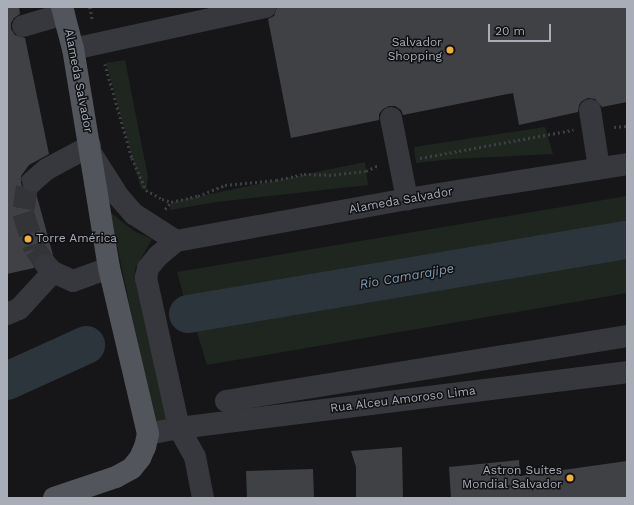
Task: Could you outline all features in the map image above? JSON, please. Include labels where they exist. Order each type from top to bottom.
[{"type":"main road","name":"Alameda Salvador","points":[[63,11],[73,49],[110,271],[148,434]]},
{"type":"main road","points":[[54,498],[116,477],[132,468],[140,458],[145,447],[148,434]]},
{"type":"street","points":[[73,49],[265,7]]},
{"type":"street","points":[[23,26],[63,11]]},
{"type":"street","points":[[590,110],[599,168]]},
{"type":"street","points":[[391,118],[407,199]]},
{"type":"street","points":[[33,181],[48,169],[91,151]]},
{"type":"street","name":"Alameda Salvador","points":[[91,151],[115,192],[134,214],[176,241]]},
{"type":"street","name":"Alameda Salvador","points":[[179,428],[146,278],[148,268],[158,256],[176,241],[407,199],[627,164]]},
{"type":"street","points":[[7,314],[19,308],[50,269],[73,281],[110,271]]},
{"type":"street","points":[[226,401],[627,336]]},
{"type":"street","name":"Rua Alceu Amoroso Lima","points":[[148,434],[179,428],[627,372]]},
{"type":"street","points":[[179,428],[195,457],[203,498]]},
{"type":"path","points":[[90,7],[98,44],[132,158],[146,190],[171,202]]},
{"type":"shaded area","points":[[125,60],[148,177],[146,190],[141,189],[106,63]]},
{"type":"shaded area","points":[[545,127],[553,154],[452,159],[416,163],[414,147]]},
{"type":"shaded area","points":[[365,162],[368,185],[217,202],[170,210],[171,202]]},
{"type":"shaded area","points":[[627,196],[627,226],[185,301],[177,272]]},
{"type":"shaded area","points":[[110,212],[134,231],[152,239],[135,269],[169,421],[155,425]]},
{"type":"shaded area","points":[[627,254],[627,293],[207,365],[195,326]]},
{"type":"building","points":[[7,7],[19,7],[20,14],[14,18],[11,23],[11,29],[15,35],[25,38],[49,154],[29,165],[21,176],[21,183],[23,189],[28,193],[36,193],[53,255],[42,253],[37,256],[34,262],[34,268],[7,274]]},
{"type":"building","name":"Salvador Shopping","points":[[277,7],[627,7],[627,102],[602,107],[595,99],[588,98],[582,101],[579,105],[578,112],[519,125],[513,93],[403,115],[401,110],[395,106],[389,106],[383,109],[379,114],[379,120],[291,138],[268,19],[274,16]]},
{"type":"building","points":[[402,447],[403,498],[356,498],[356,467],[351,451]]},
{"type":"building","points":[[519,460],[520,476],[627,461],[627,498],[451,498],[449,467]]},
{"type":"building","points":[[313,469],[314,498],[247,498],[246,471]]},
{"type":"waterway","name":"Rio Camarajipe","points":[[188,314],[627,240]]},
{"type":"waterway","name":"Rio Camarajipe","points":[[7,381],[86,345]]},
{"type":"tunnel","points":[[33,181],[27,187],[23,213],[35,249],[46,265]]},
{"type":"place","name":"Salvador Shopping","points":[[450,50]]},
{"type":"place","name":"Torre América","points":[[28,239]]},
{"type":"place","name":"Astron Suítes Mondial Salvador","points":[[570,478]]}]
